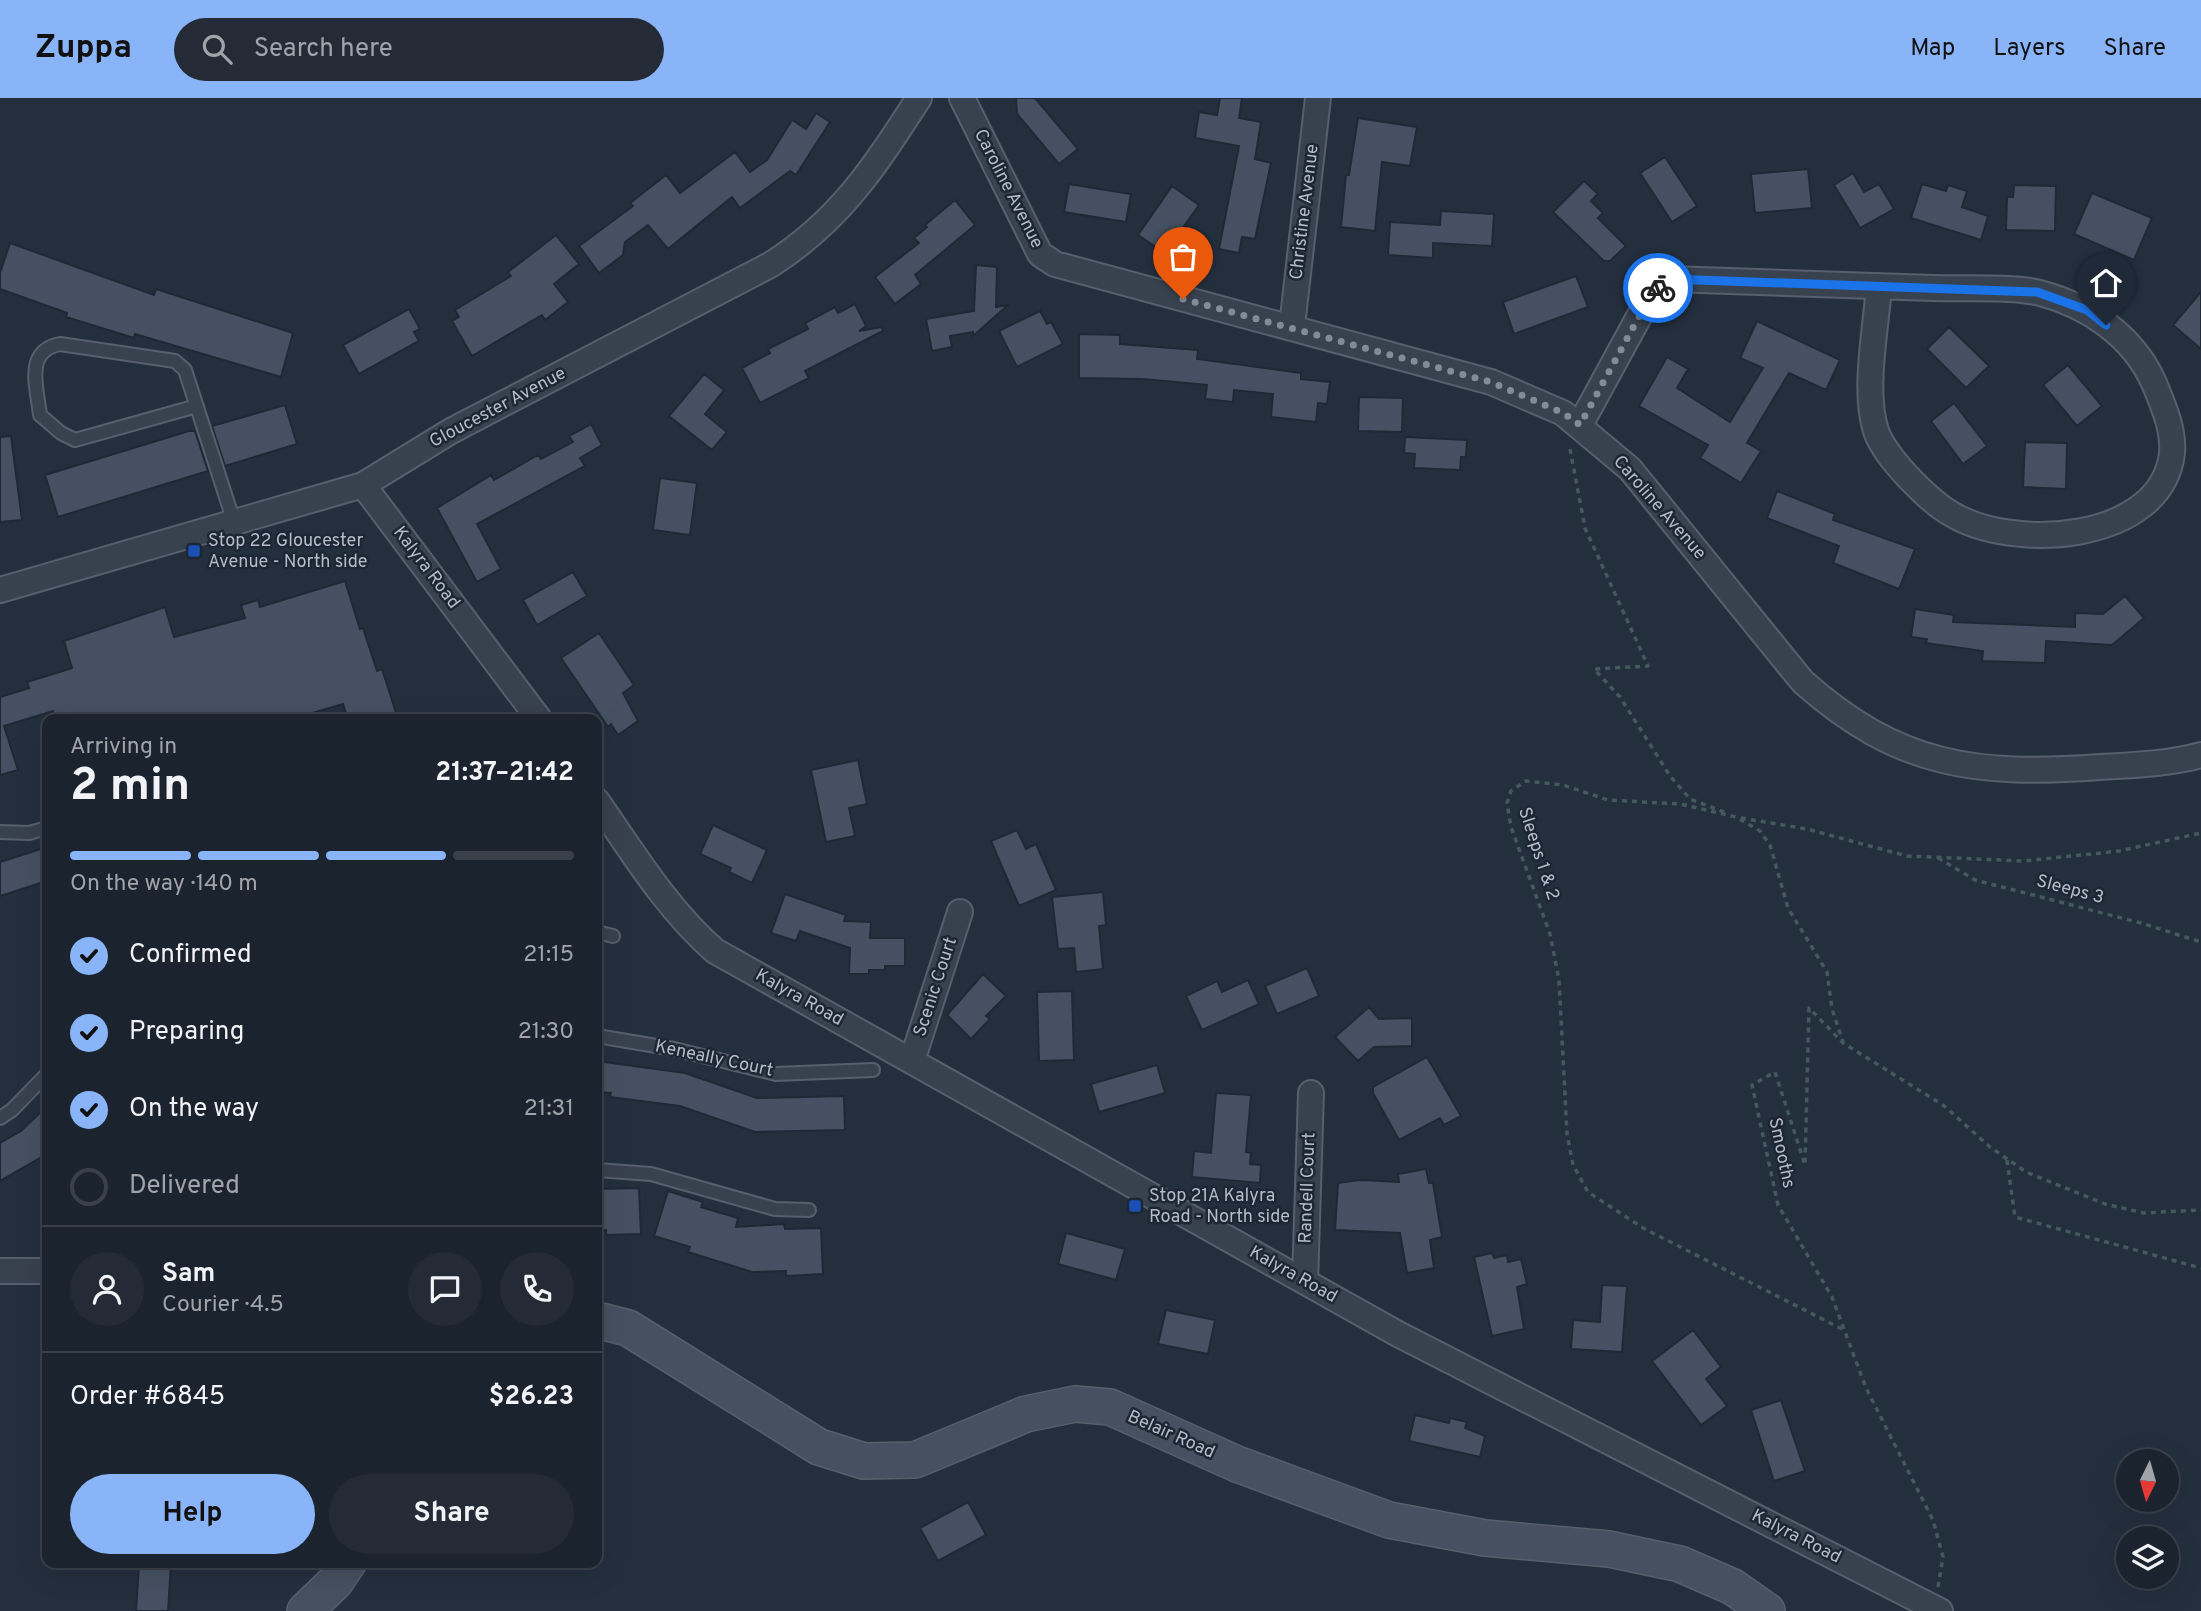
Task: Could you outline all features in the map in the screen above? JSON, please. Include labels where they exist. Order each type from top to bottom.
[{"type":"main road","name":"Belair Road","points":[[602,1321],[628,1328],[819,1447],[864,1461],[915,1460],[1026,1415],[1075,1404],[1110,1407],[1237,1464],[1389,1520],[1485,1538],[1609,1549],[1680,1564],[1733,1587],[1767,1611]]},
{"type":"main road","points":[[305,1611],[335,1582],[345,1568]]},
{"type":"street","name":"Gloucester Avenue","points":[[0,590],[363,485],[451,431],[798,248],[857,190],[919,98]]},
{"type":"street","name":"Caroline Avenue","points":[[962,98],[1040,254],[1075,272],[1292,326],[1491,382],[1572,419],[1630,469],[1803,682],[1829,705],[1883,739],[1929,758],[1975,767],[2057,770],[2176,762],[2201,755]]},
{"type":"street","name":"Christine Avenue","points":[[1292,326],[1318,98]]},
{"type":"street","points":[[1572,419],[1653,291],[1670,279],[1879,286],[2037,292],[2087,310],[2126,340],[2150,375],[2168,414],[2172,453],[2160,485],[2135,510],[2100,527],[2059,537],[2022,535],[1984,528],[1951,514],[1923,492],[1894,461],[1877,433],[1871,404],[1879,286]]},
{"type":"street","name":"Kalyra Road","points":[[363,485],[535,714]]},
{"type":"street","name":"Kalyra Road","points":[[602,808],[663,896],[715,951],[1485,1380],[1651,1461],[1937,1610]]},
{"type":"street","name":"Scenic Court","points":[[912,1061],[960,912]]},
{"type":"street","name":"Randell Court","points":[[1305,1282],[1311,1093]]},
{"type":"street","points":[[0,1271],[42,1268]]},
{"type":"lane","points":[[197,407],[75,440],[61,433],[40,415],[34,365],[38,355],[47,347],[60,344],[175,361],[186,370],[233,522]]},
{"type":"lane","points":[[0,832],[29,833],[42,829]]},
{"type":"lane","points":[[602,933],[613,936]]},
{"type":"lane","name":"Keneally Court","points":[[602,1037],[674,1049],[776,1074],[873,1070]]},
{"type":"lane","points":[[0,1118],[42,1079]]},
{"type":"lane","points":[[602,1170],[651,1174],[775,1209],[809,1210]]},
{"type":"path","points":[[1572,419],[1585,528],[1648,666],[1594,669],[1620,697],[1670,776],[1690,799],[1736,817],[1807,829],[1907,856],[2024,861],[2119,851],[2201,833]]},
{"type":"path","name":"Sleeps 1 & 2","points":[[1844,1330],[1643,1228],[1588,1192],[1573,1165],[1567,1134],[1559,980],[1550,934],[1511,827],[1507,803],[1511,791],[1526,781],[1563,785],[1608,800],[1680,804],[1736,817],[1760,831],[1770,845],[1788,908],[1827,972],[1832,1009],[1843,1041],[1849,1047]]},
{"type":"path","name":"Sleeps 3","points":[[1936,857],[1975,880],[2141,923],[2201,942]]},
{"type":"path","name":"Smooths","points":[[1849,1047],[1809,1008],[1805,1164],[1775,1072],[1752,1085],[1778,1205],[1832,1297],[1866,1388],[1933,1520],[1943,1556],[1937,1610]]},
{"type":"path","points":[[1849,1047],[1943,1105],[2007,1160],[2026,1172],[2105,1204],[2144,1213],[2201,1210]]},
{"type":"path","points":[[2007,1160],[2015,1217],[2201,1268]]},
{"type":"building","points":[[1016,98],[1035,98],[1078,149],[1059,164],[1017,114]]},
{"type":"building","points":[[1220,98],[1242,98],[1239,118],[1261,122],[1255,159],[1271,163],[1255,239],[1242,237],[1239,253],[1219,249],[1239,146],[1195,138],[1199,112],[1217,115]]},
{"type":"building","points":[[816,113],[830,122],[796,175],[790,171],[740,208],[732,197],[668,249],[648,225],[625,242],[623,255],[599,273],[579,246],[633,206],[630,203],[666,175],[680,193],[735,152],[750,172],[767,160],[792,120],[806,129]]},
{"type":"building","points":[[1358,118],[1417,127],[1410,166],[1382,162],[1375,231],[1341,227],[1346,175],[1349,175]]},
{"type":"building","points":[[1665,157],[1697,206],[1672,222],[1640,173]]},
{"type":"building","points":[[1808,169],[1812,208],[1755,213],[1751,174]]},
{"type":"building","points":[[1853,173],[1864,192],[1879,184],[1894,209],[1860,228],[1834,185]]},
{"type":"building","points":[[1584,181],[1598,194],[1591,201],[1603,213],[1598,218],[1626,246],[1610,261],[1604,261],[1553,212]]},
{"type":"building","points":[[1069,184],[1131,194],[1126,222],[1064,212]]},
{"type":"building","points":[[1922,184],[1946,191],[1948,185],[1967,191],[1962,207],[1988,216],[1981,240],[1911,218]]},
{"type":"building","points":[[2014,185],[2056,186],[2055,231],[2006,230],[2007,197],[2013,197]]},
{"type":"building","points":[[1172,186],[1199,205],[1165,253],[1138,235]]},
{"type":"building","points":[[2092,193],[2152,218],[2134,260],[2074,234]]},
{"type":"building","points":[[955,200],[975,225],[915,275],[921,284],[895,304],[875,277],[919,243],[914,238]]},
{"type":"building","points":[[1441,211],[1494,214],[1492,246],[1433,243],[1433,258],[1388,255],[1390,222],[1440,225]]},
{"type":"building","points":[[556,235],[579,264],[554,284],[568,302],[545,320],[542,315],[472,356],[452,321],[459,317],[455,310],[511,276],[508,272]]},
{"type":"building","points":[[10,243],[154,295],[156,289],[293,333],[281,377],[135,334],[134,338],[66,317],[67,313],[0,289],[0,273]]},
{"type":"building","points":[[976,265],[997,267],[996,307],[1008,305],[973,336],[973,332],[950,336],[952,347],[932,351],[926,319],[974,311]]},
{"type":"building","points":[[1576,276],[1588,307],[1514,334],[1503,302]]},
{"type":"building","points":[[2201,292],[2201,349],[2173,325]]},
{"type":"building","points":[[855,304],[866,326],[859,331],[882,327],[883,331],[805,371],[809,378],[760,403],[742,368],[770,353],[768,349],[808,329],[805,323],[835,307],[838,313]]},
{"type":"building","points":[[409,309],[420,329],[414,332],[419,341],[359,374],[343,345]]},
{"type":"building","points":[[1040,311],[1047,324],[1051,322],[1063,344],[1017,367],[999,331]]},
{"type":"building","points":[[1757,321],[1840,360],[1826,390],[1789,373],[1747,443],[1761,451],[1741,483],[1700,458],[1708,445],[1639,406],[1667,357],[1688,369],[1677,388],[1730,422],[1763,368],[1740,358]]},
{"type":"building","points":[[1949,327],[1989,366],[1966,388],[1927,349]]},
{"type":"building","points":[[1079,334],[1120,335],[1120,344],[1198,350],[1197,359],[1301,373],[1301,379],[1330,382],[1327,404],[1318,403],[1316,422],[1271,417],[1273,394],[1234,390],[1233,402],[1205,399],[1207,385],[1143,379],[1079,378]]},
{"type":"building","points":[[2068,365],[2102,406],[2077,426],[2043,385]]},
{"type":"building","points":[[704,374],[724,390],[705,414],[727,432],[712,450],[669,416]]},
{"type":"building","points":[[1359,397],[1403,398],[1402,432],[1358,431]]},
{"type":"building","points":[[1954,403],[1987,446],[1963,464],[1931,421]]},
{"type":"building","points":[[285,405],[297,444],[225,466],[212,426]]},
{"type":"building","points":[[591,424],[602,445],[580,458],[585,466],[477,524],[501,569],[477,582],[437,508],[491,475],[494,480],[538,455],[541,459],[573,442],[569,436]]},
{"type":"building","points":[[195,431],[208,471],[58,517],[45,475]]},
{"type":"building","points":[[11,436],[22,520],[0,522],[0,437]]},
{"type":"building","points":[[1405,437],[1467,440],[1466,457],[1461,457],[1460,470],[1414,468],[1415,454],[1404,453]]},
{"type":"building","points":[[2025,442],[2067,443],[2066,489],[2023,487]]},
{"type":"building","points":[[660,478],[697,483],[690,535],[653,530]]},
{"type":"building","points":[[1777,491],[1835,514],[1833,520],[1915,549],[1899,589],[1833,563],[1839,546],[1767,518]]},
{"type":"building","points":[[573,572],[587,596],[537,625],[523,600]]},
{"type":"building","points":[[345,581],[360,629],[363,628],[377,671],[382,669],[396,714],[346,714],[343,704],[309,714],[53,714],[53,711],[4,726],[18,770],[0,775],[0,697],[29,688],[27,682],[72,668],[64,641],[165,607],[174,637],[245,618],[241,605],[258,600],[260,607]]},
{"type":"building","points":[[2125,596],[2144,618],[2112,645],[2046,641],[2045,663],[1982,661],[1983,651],[1926,643],[1927,639],[1911,637],[1915,609],[1954,615],[1953,622],[2075,627],[2075,613],[2103,614]]},
{"type":"building","points":[[599,633],[634,685],[623,693],[638,721],[618,735],[611,724],[608,727],[602,714],[599,714],[561,658]]},
{"type":"building","points":[[858,760],[867,804],[849,808],[855,836],[826,842],[811,770]]},
{"type":"building","points":[[713,825],[767,850],[752,883],[729,872],[731,868],[700,854]]},
{"type":"building","points":[[1017,830],[1026,849],[1036,844],[1056,890],[1019,906],[991,841]]},
{"type":"building","points":[[42,849],[42,883],[0,896],[0,862]]},
{"type":"building","points":[[1103,892],[1106,925],[1099,926],[1103,969],[1076,972],[1074,948],[1058,949],[1052,897]]},
{"type":"building","points":[[785,894],[846,915],[844,921],[871,922],[870,938],[905,938],[905,966],[885,966],[885,970],[869,970],[869,974],[849,974],[850,948],[800,931],[796,941],[771,933]]},
{"type":"building","points":[[1307,968],[1319,996],[1277,1014],[1265,986]]},
{"type":"building","points":[[983,974],[1006,996],[986,1016],[990,1019],[971,1039],[947,1015]]},
{"type":"building","points":[[1248,980],[1259,1004],[1202,1030],[1186,996],[1217,981],[1222,992]]},
{"type":"building","points":[[1072,991],[1074,1060],[1039,1061],[1037,992]]},
{"type":"building","points":[[1369,1007],[1379,1019],[1412,1018],[1412,1046],[1374,1047],[1358,1061],[1335,1037]]},
{"type":"building","points":[[1427,1057],[1461,1116],[1444,1125],[1440,1118],[1399,1140],[1373,1093],[1373,1087]]},
{"type":"building","points":[[602,1062],[685,1073],[757,1098],[844,1096],[845,1130],[755,1132],[680,1106],[610,1097],[611,1093],[602,1092]]},
{"type":"building","points":[[1157,1065],[1165,1093],[1099,1112],[1091,1084]]},
{"type":"building","points":[[1216,1093],[1251,1095],[1246,1152],[1251,1153],[1250,1164],[1261,1165],[1260,1183],[1192,1177],[1194,1151],[1211,1153]]},
{"type":"building","points":[[42,1111],[42,1157],[0,1181],[0,1143],[21,1131]]},
{"type":"building","points":[[1426,1169],[1429,1183],[1433,1183],[1442,1237],[1430,1240],[1434,1268],[1407,1273],[1400,1233],[1335,1230],[1338,1183],[1360,1180],[1399,1182],[1398,1174]]},
{"type":"building","points":[[639,1188],[641,1234],[606,1235],[606,1230],[602,1230],[602,1189]]},
{"type":"building","points":[[668,1191],[703,1202],[701,1207],[738,1218],[736,1227],[784,1224],[785,1229],[821,1228],[823,1274],[786,1276],[786,1271],[752,1272],[688,1252],[690,1247],[654,1236]]},
{"type":"building","points":[[1066,1233],[1125,1249],[1116,1280],[1058,1264]]},
{"type":"building","points":[[1492,1253],[1494,1258],[1507,1255],[1508,1262],[1521,1259],[1527,1284],[1517,1287],[1524,1329],[1492,1336],[1474,1257]]},
{"type":"building","points":[[1602,1285],[1627,1286],[1622,1352],[1571,1349],[1573,1320],[1600,1322]]},
{"type":"building","points":[[1166,1310],[1215,1320],[1208,1354],[1158,1344]]},
{"type":"building","points":[[1693,1330],[1721,1367],[1706,1379],[1727,1406],[1701,1425],[1652,1361]]},
{"type":"building","points":[[1781,1400],[1805,1471],[1774,1481],[1751,1410]]},
{"type":"building","points":[[1415,1415],[1449,1423],[1450,1418],[1467,1422],[1465,1428],[1485,1436],[1480,1457],[1409,1441]]},
{"type":"building","points":[[968,1502],[986,1535],[938,1561],[920,1528]]},
{"type":"building","points":[[139,1568],[171,1568],[168,1611],[136,1611]]},
{"type":"way so far","points":[[1183,299],[1292,326],[1491,382],[1563,413],[1580,425],[1653,291],[1658,288]]},
{"type":"place","name":"Stop 22 Gloucester Avenue - North side","points":[[194,551]]},
{"type":"place","name":"Stop 21A Kalyra Road - North side","points":[[1135,1206]]},
{"type":"route","points":[[1658,288],[1670,279],[2037,292],[2087,310],[2106,325]]}]
